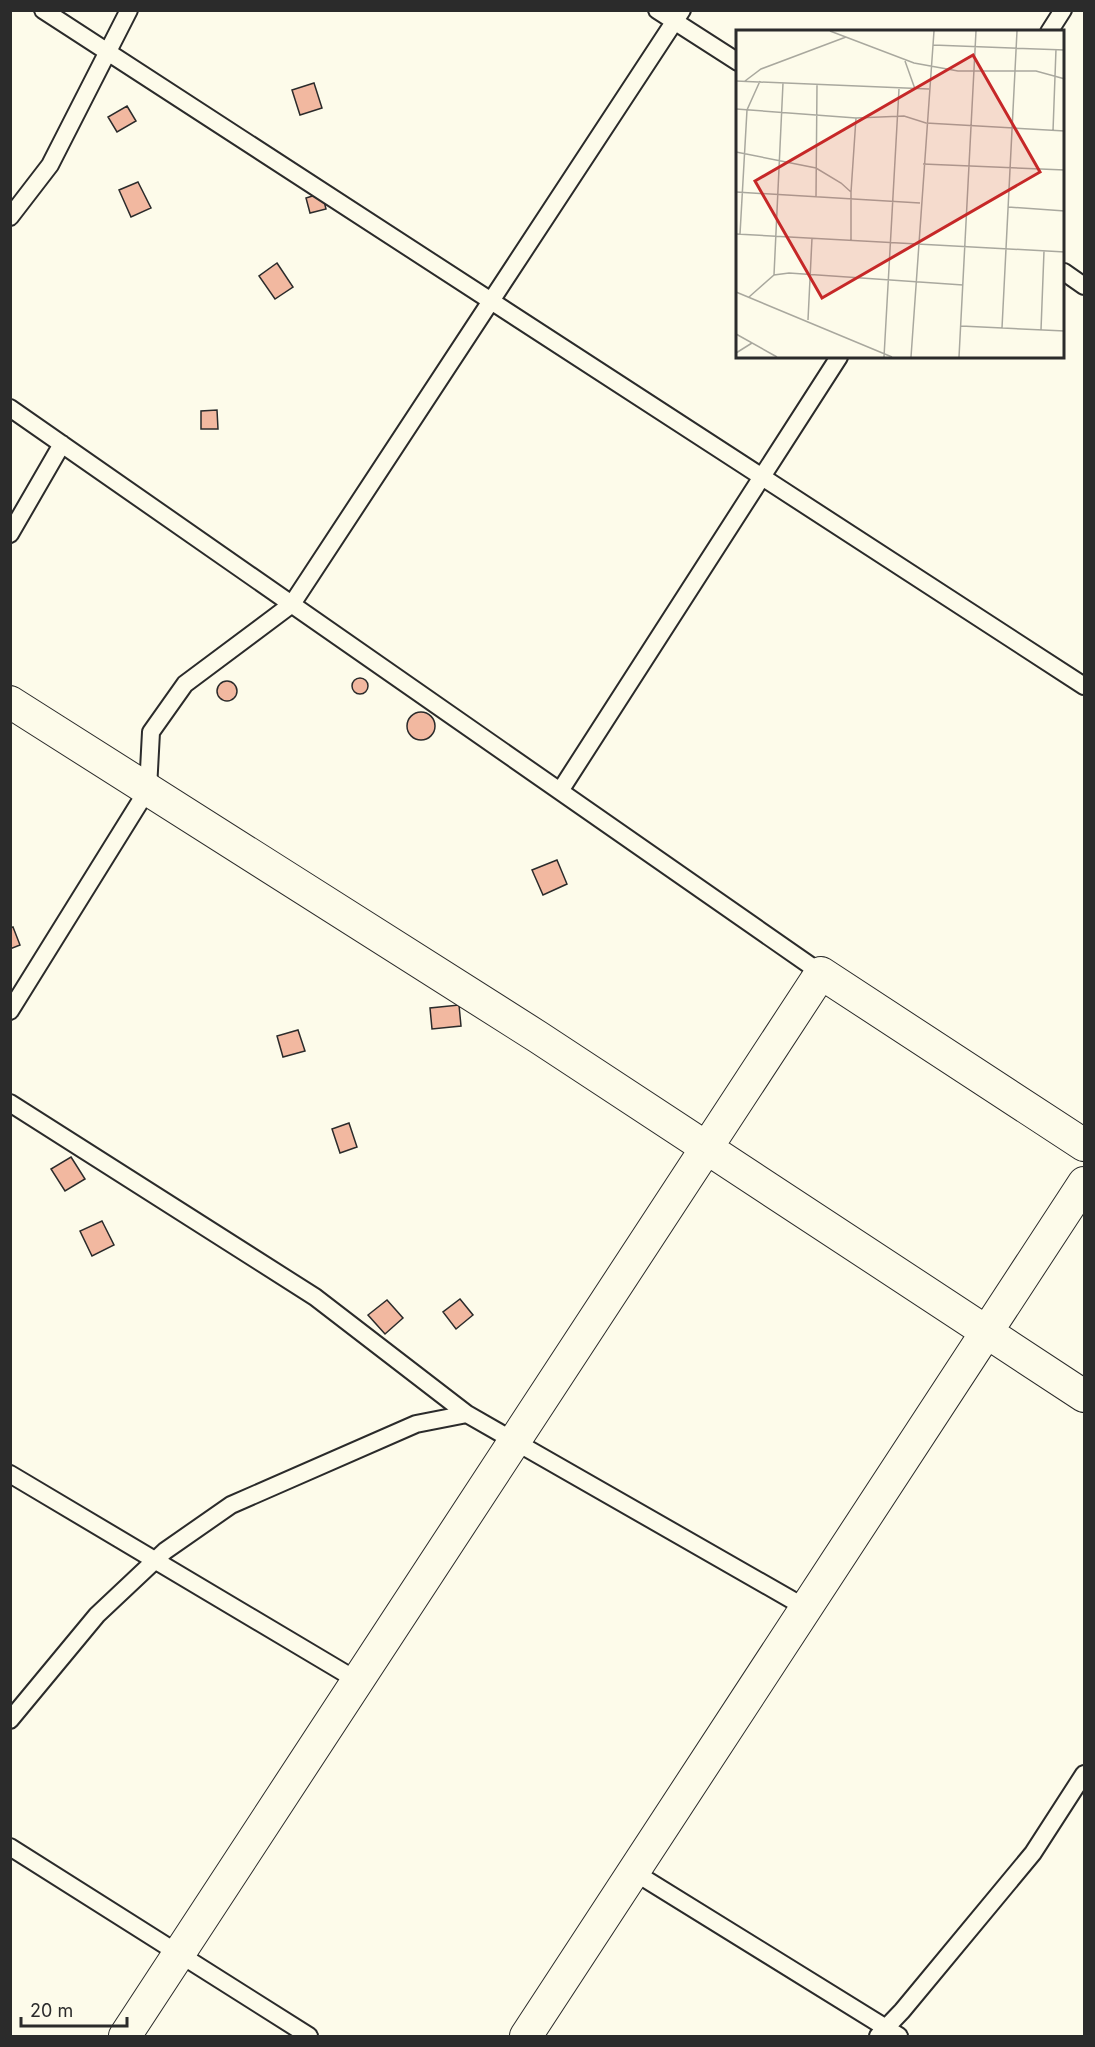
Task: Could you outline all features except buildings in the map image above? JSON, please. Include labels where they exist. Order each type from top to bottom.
[{"type":"street","points":[[10,702],[538,1037],[1084,1396]]},
{"type":"street","points":[[124,2037],[821,973],[1084,1145]]},
{"type":"street","points":[[526,2037],[1084,1183]]},
{"type":"lane","points":[[43,10],[1084,686]]},
{"type":"lane","points":[[10,217],[50,165],[129,10]]},
{"type":"lane","points":[[657,10],[678,16],[736,61]]},
{"type":"lane","points":[[1050,30],[1063,10]]},
{"type":"lane","points":[[10,1011],[148,789],[151,732],[185,684],[292,604],[678,16]]},
{"type":"lane","points":[[1065,273],[1084,286]]},
{"type":"lane","points":[[560,791],[839,358]]},
{"type":"lane","points":[[10,408],[821,973]]},
{"type":"lane","points":[[10,534],[62,444]]},
{"type":"lane","points":[[10,1103],[315,1297],[467,1414],[806,1608]]},
{"type":"lane","points":[[10,1720],[97,1615],[155,1560],[231,1505],[416,1424],[467,1414]]},
{"type":"lane","points":[[10,1474],[357,1681]]},
{"type":"lane","points":[[634,1872],[887,2034],[1033,1853],[1084,1774]]},
{"type":"lane","points":[[10,1847],[309,2037]]}]
